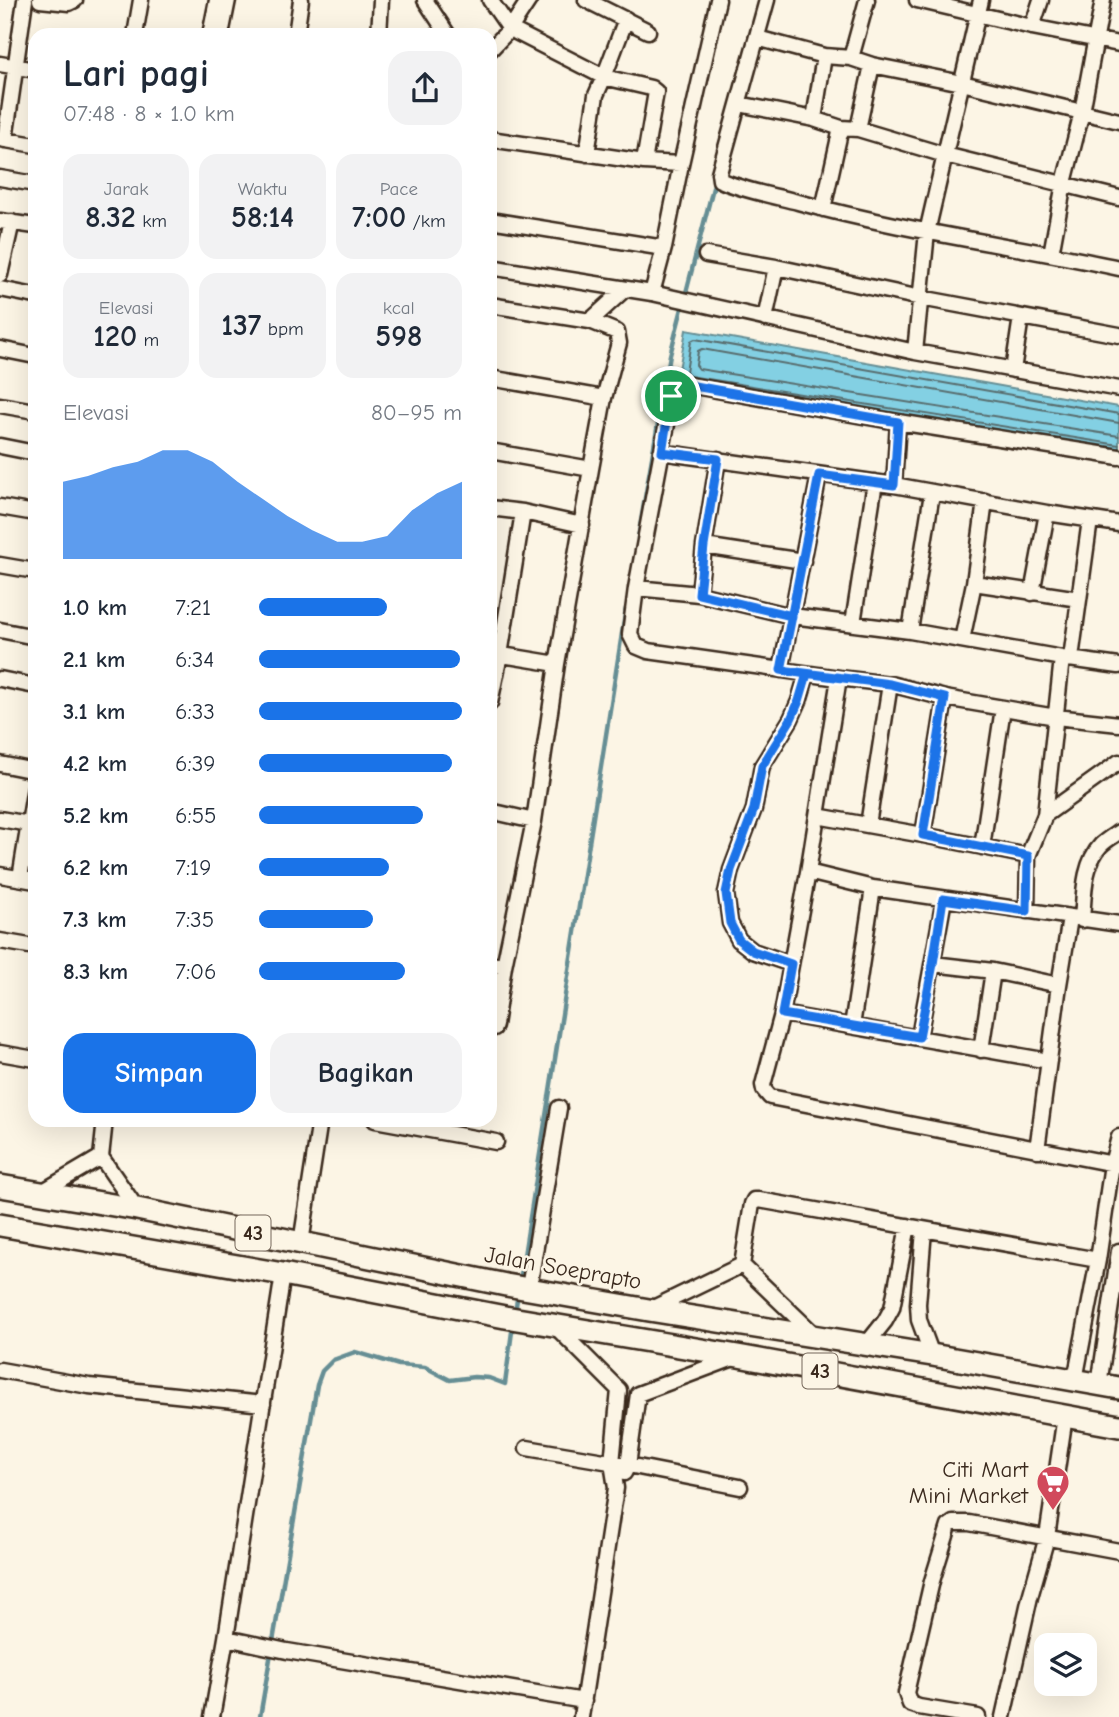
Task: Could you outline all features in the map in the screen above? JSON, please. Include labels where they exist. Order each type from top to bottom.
[{"type":"highway","name":"Jalan Soeprapto","points":[[0,1186],[137,1209],[520,1287],[1109,1387]]},
{"type":"highway","name":"43","points":[[0,1225],[1119,1426]]},
{"type":"street","points":[[25,0],[2,139],[28,144]]},
{"type":"street","points":[[40,0],[69,3],[75,0]]},
{"type":"street","points":[[136,28],[141,0]]},
{"type":"street","points":[[211,28],[217,0]]},
{"type":"street","points":[[222,28],[228,0]]},
{"type":"street","points":[[299,28],[301,0]]},
{"type":"street","points":[[379,28],[381,0]]},
{"type":"street","points":[[425,0],[443,28]]},
{"type":"street","points":[[491,0],[510,29],[604,77],[651,88],[656,92],[644,162]]},
{"type":"street","points":[[497,43],[510,29],[529,0]]},
{"type":"street","points":[[586,0],[648,31]]},
{"type":"street","points":[[652,293],[718,0]]},
{"type":"street","points":[[767,0],[719,173],[720,180],[823,209],[927,232],[1119,268]]},
{"type":"street","points":[[851,58],[867,0]]},
{"type":"street","points":[[917,0],[979,7],[1032,27],[1119,44]]},
{"type":"street","points":[[1032,27],[1041,0]]},
{"type":"street","points":[[1051,254],[1103,0]]},
{"type":"street","points":[[915,352],[927,232],[979,7]]},
{"type":"street","points":[[587,154],[596,95],[626,19]]},
{"type":"street","points":[[757,38],[824,56],[851,58],[1119,121]]},
{"type":"street","points":[[814,119],[824,56]]},
{"type":"street","points":[[0,64],[28,69]]},
{"type":"street","points":[[858,129],[872,65]]},
{"type":"street","points":[[739,104],[814,119],[841,128],[858,129],[945,155],[1119,198]]},
{"type":"street","points":[[823,209],[841,128]]},
{"type":"street","points":[[497,140],[644,162],[681,164]]},
{"type":"street","points":[[0,178],[28,183]]},
{"type":"street","points":[[497,221],[664,248]]},
{"type":"street","points":[[0,275],[6,222],[28,225]]},
{"type":"street","points":[[706,255],[1119,335]]},
{"type":"street","points":[[765,319],[776,267]]},
{"type":"street","points":[[497,268],[652,293],[915,352],[1119,389]]},
{"type":"street","points":[[0,289],[28,295]]},
{"type":"street","points":[[590,321],[625,289]]},
{"type":"street","points":[[497,306],[590,321],[617,332],[620,343],[604,398],[591,470],[557,664],[534,821],[497,965]]},
{"type":"street","points":[[1013,370],[1021,317]]},
{"type":"street","points":[[0,349],[28,355]]},
{"type":"street","points":[[497,379],[604,398]]},
{"type":"street","points":[[1119,457],[683,384],[674,387],[636,588],[630,634],[636,646],[648,651],[890,684],[945,698],[1056,717],[1119,724]]},
{"type":"street","points":[[0,405],[28,410]]},
{"type":"street","points":[[894,485],[898,422]]},
{"type":"street","points":[[0,446],[28,452]]},
{"type":"street","points":[[497,452],[591,470]]},
{"type":"street","points":[[662,452],[875,482],[1119,524]]},
{"type":"street","points":[[699,594],[718,459]]},
{"type":"street","points":[[781,670],[819,475]]},
{"type":"street","points":[[853,623],[875,482]]},
{"type":"street","points":[[910,631],[932,493]]},
{"type":"street","points":[[962,640],[974,583],[985,501]]},
{"type":"street","points":[[0,507],[28,512]]},
{"type":"street","points":[[497,509],[582,525]]},
{"type":"street","points":[[497,644],[523,512]]},
{"type":"street","points":[[1032,593],[1047,513]]},
{"type":"street","points":[[1027,911],[1028,856],[1045,815],[1056,717],[1079,599],[1090,520]]},
{"type":"street","points":[[704,546],[803,561]]},
{"type":"street","points":[[0,565],[28,570]]},
{"type":"street","points":[[974,583],[1079,599]]},
{"type":"street","points":[[636,588],[699,594],[792,616],[910,631],[1119,666]]},
{"type":"street","points":[[0,630],[28,636]]},
{"type":"street","points":[[497,654],[557,664]]},
{"type":"street","points":[[791,964],[753,951],[739,940],[730,923],[726,893],[731,870],[754,809],[762,766],[791,719],[807,674]]},
{"type":"street","points":[[839,678],[808,872],[782,1014],[763,1085],[764,1090],[770,1097],[1116,1164]]},
{"type":"street","points":[[0,679],[28,685]]},
{"type":"street","points":[[868,825],[890,684]]},
{"type":"street","points":[[923,835],[945,698]]},
{"type":"street","points":[[982,847],[1003,708]]},
{"type":"street","points":[[1045,815],[1119,762]]},
{"type":"street","points":[[0,764],[28,770]]},
{"type":"street","points":[[497,813],[534,821]]},
{"type":"street","points":[[817,816],[1028,856]]},
{"type":"street","points":[[0,819],[28,824]]},
{"type":"street","points":[[20,878],[28,830]]},
{"type":"street","points":[[1037,1150],[1059,985],[1086,878],[1091,860],[1100,845],[1119,832]]},
{"type":"street","points":[[808,872],[873,888],[1119,925]]},
{"type":"street","points":[[0,875],[28,880]]},
{"type":"street","points":[[852,1026],[873,888]]},
{"type":"street","points":[[919,1037],[943,899]]},
{"type":"street","points":[[0,941],[28,946]]},
{"type":"street","points":[[933,964],[993,971],[1059,985]]},
{"type":"street","points":[[981,1050],[993,971]]},
{"type":"street","points":[[782,1014],[1049,1061]]},
{"type":"street","points":[[0,1053],[28,1058]]},
{"type":"street","points":[[520,1287],[559,1108]]},
{"type":"street","points":[[104,1127],[101,1157],[137,1209]]},
{"type":"street","points":[[301,1243],[319,1127]]},
{"type":"street","points":[[413,1127],[495,1142]]},
{"type":"street","points":[[1075,1380],[1119,1137]]},
{"type":"street","points":[[40,1193],[101,1157]]},
{"type":"street","points":[[742,1265],[754,1200],[1098,1259]]},
{"type":"street","points":[[865,1346],[892,1308],[908,1226]]},
{"type":"street","points":[[924,1230],[919,1320],[932,1356]]},
{"type":"street","points":[[1109,1387],[1104,1352],[1119,1251]]},
{"type":"street","points":[[649,1310],[742,1265]]},
{"type":"street","points":[[742,1265],[818,1338]]},
{"type":"street","points":[[212,1717],[284,1274]]},
{"type":"street","points":[[554,1325],[619,1390],[638,1394],[738,1356]]},
{"type":"street","points":[[1081,1349],[1104,1352]]},
{"type":"street","points":[[0,1370],[89,1386],[263,1404]]},
{"type":"street","points":[[581,1717],[616,1488],[612,1463],[619,1390]]},
{"type":"street","points":[[616,1488],[628,1465],[638,1394]]},
{"type":"street","points":[[1003,1717],[1030,1597],[1047,1537],[1065,1416]]},
{"type":"street","points":[[527,1448],[740,1487]]},
{"type":"street","points":[[978,1717],[910,1704],[906,1693],[949,1526],[958,1522],[1119,1551]]},
{"type":"street","points":[[226,1638],[287,1651],[584,1701]]},
{"type":"water","points":[[686,330],[1119,407],[1119,452],[677,381]]},
{"type":"waterway","points":[[638,538],[670,355],[715,180]]},
{"type":"waterway","points":[[520,1281],[626,608]]},
{"type":"waterway","points":[[515,1312],[518,1293]]},
{"type":"waterway","points":[[260,1717],[317,1385],[322,1371],[333,1360],[355,1352],[399,1365],[425,1367],[450,1380],[489,1378],[505,1384],[513,1324]]},
{"type":"place","name":"Citi Mart Mini Market","points":[[1053,1512]]},
{"type":"route","points":[[671,396],[662,452],[718,459],[699,594],[792,616],[781,670],[807,674],[791,719],[762,766],[754,809],[731,870],[726,893],[730,923],[739,940],[753,951],[791,964],[782,1014],[919,1037],[943,899],[1027,911],[1028,856],[923,835],[945,698],[890,684],[781,670],[792,616],[803,561],[819,475],[894,485],[898,422],[683,384],[674,387],[671,396]]}]
